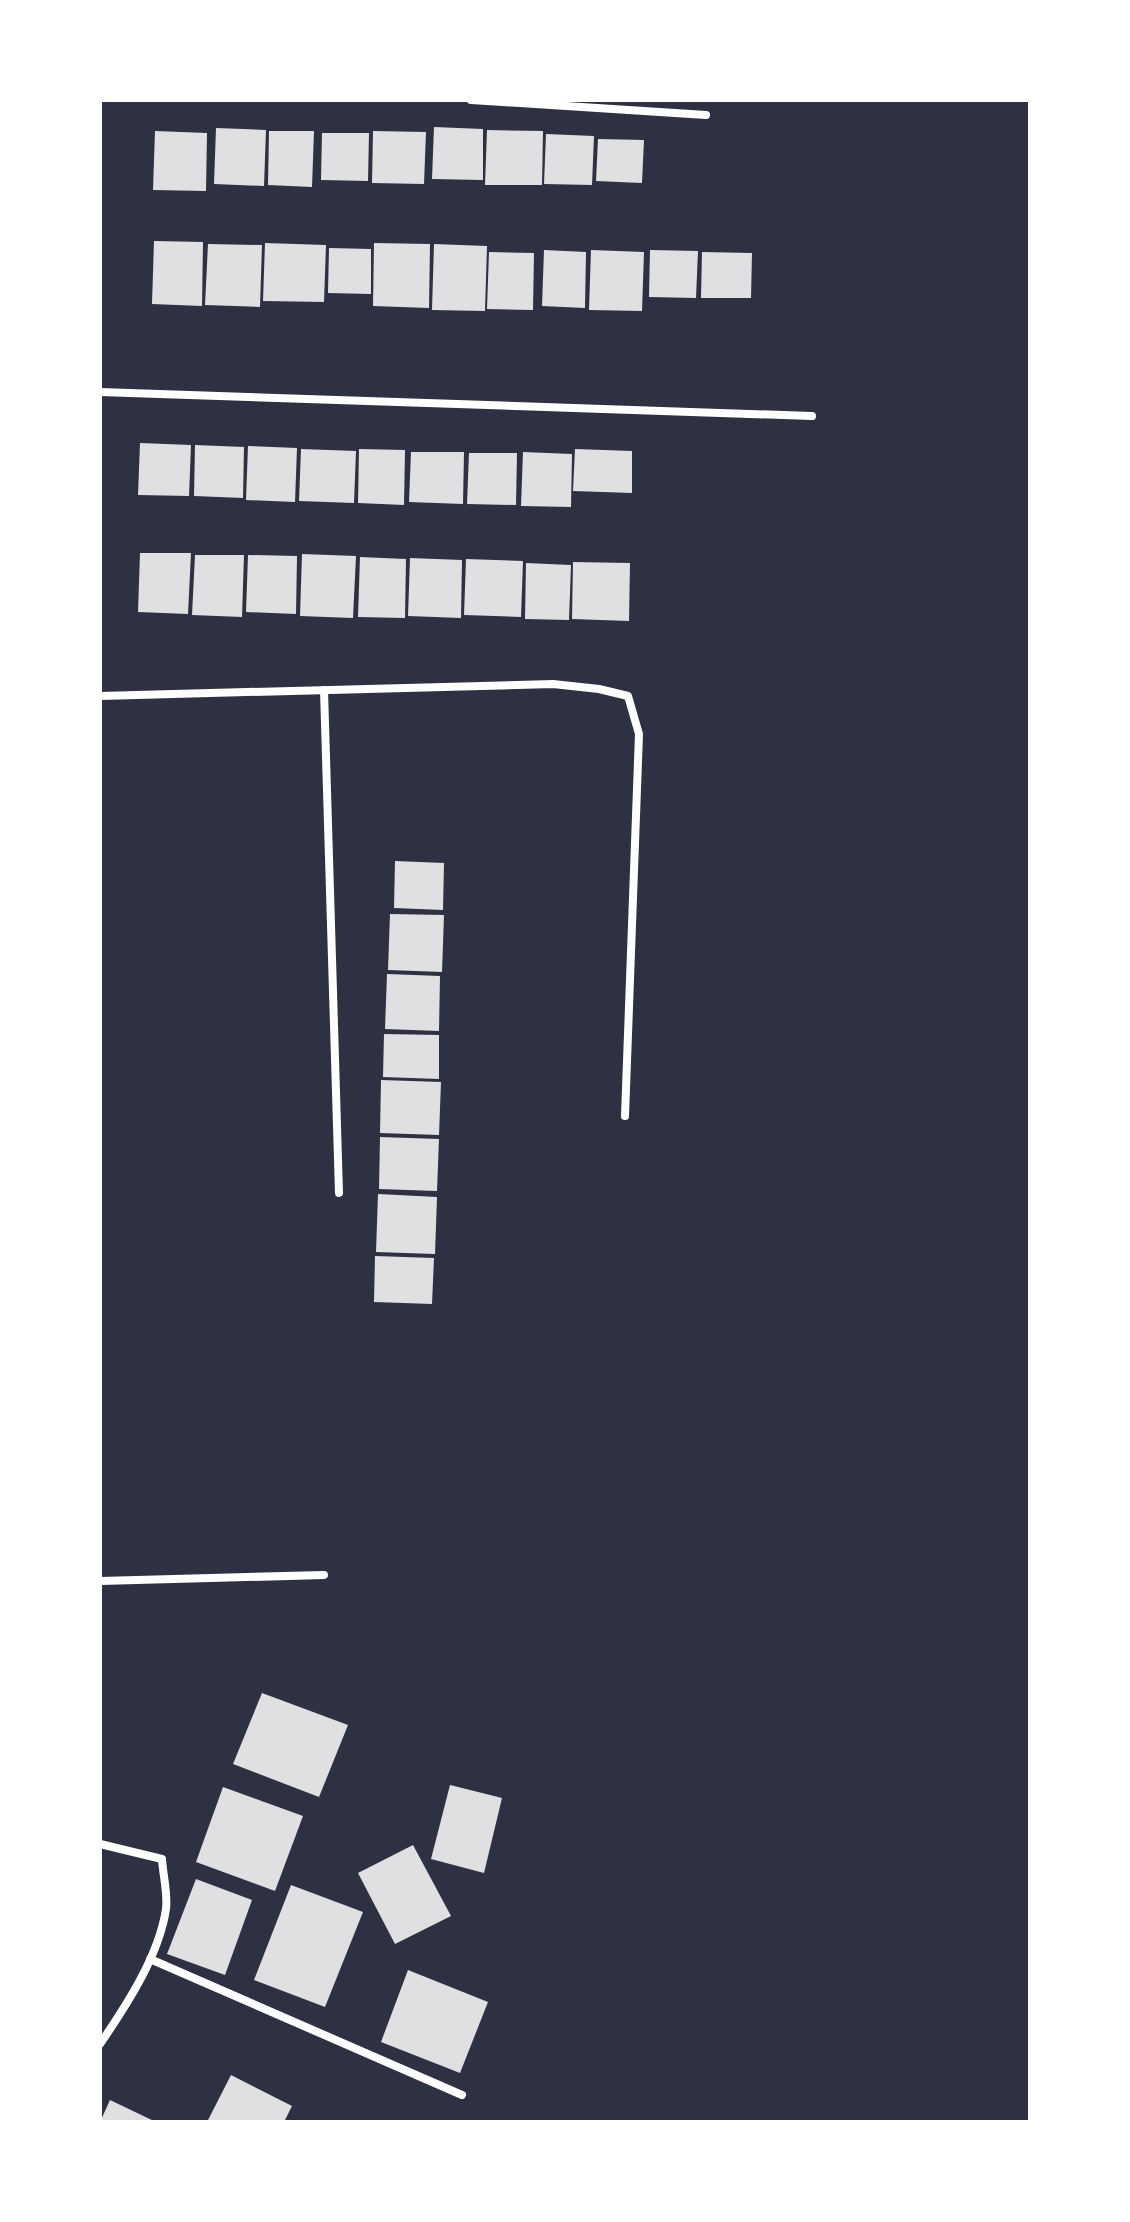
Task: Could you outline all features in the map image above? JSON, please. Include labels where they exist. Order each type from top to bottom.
[{"type":"street","points":[[471,100],[706,115]]},
{"type":"street","points":[[100,392],[812,416]]},
{"type":"street","points":[[100,696],[553,684],[628,696],[639,734],[625,1116]]},
{"type":"street","points":[[324,690],[339,1193]]},
{"type":"street","points":[[100,1581],[324,1575]]},
{"type":"street","points":[[100,1844],[162,1859],[166,1909],[150,1959],[130,2001],[100,2044]]},
{"type":"street","points":[[150,1959],[462,2095]]},
{"type":"building","points":[[434,127],[483,129],[483,180],[432,179]]},
{"type":"building","points":[[216,128],[266,130],[264,186],[214,184]]},
{"type":"building","points":[[487,130],[543,131],[542,185],[485,185]]},
{"type":"building","points":[[155,131],[207,133],[206,191],[153,190]]},
{"type":"building","points":[[269,131],[314,131],[312,187],[268,185]]},
{"type":"building","points":[[373,131],[426,132],[424,184],[372,183]]},
{"type":"building","points":[[322,133],[369,133],[368,181],[321,180]]},
{"type":"building","points":[[546,134],[594,136],[592,185],[544,184]]},
{"type":"building","points":[[598,139],[644,140],[642,183],[596,181]]},
{"type":"building","points":[[154,241],[203,242],[202,306],[152,304]]},
{"type":"building","points":[[265,243],[326,245],[324,302],[263,301]]},
{"type":"building","points":[[374,243],[430,244],[429,308],[373,306]]},
{"type":"building","points":[[208,244],[262,245],[260,307],[205,305]]},
{"type":"building","points":[[434,244],[487,246],[485,311],[432,310]]},
{"type":"building","points":[[329,248],[371,249],[371,294],[328,293]]},
{"type":"building","points":[[544,250],[586,252],[585,308],[542,306]]},
{"type":"building","points":[[591,250],[644,252],[642,311],[589,310]]},
{"type":"building","points":[[650,250],[698,251],[696,298],[649,297]]},
{"type":"building","points":[[489,252],[534,253],[533,310],[487,309]]},
{"type":"building","points":[[702,252],[752,253],[751,298],[701,298]]},
{"type":"building","points":[[140,443],[191,445],[189,496],[138,495]]},
{"type":"building","points":[[195,445],[244,447],[243,498],[194,496]]},
{"type":"building","points":[[248,446],[297,448],[295,502],[246,500]]},
{"type":"building","points":[[301,449],[356,451],[354,503],[299,501]]},
{"type":"building","points":[[359,449],[405,450],[404,505],[358,503]]},
{"type":"building","points":[[575,449],[632,451],[632,493],[573,491]]},
{"type":"building","points":[[411,452],[464,452],[463,504],[409,502]]},
{"type":"building","points":[[523,452],[572,454],[571,507],[521,506]]},
{"type":"building","points":[[469,453],[517,453],[516,505],[467,504]]},
{"type":"building","points":[[140,553],[191,553],[188,614],[138,612]]},
{"type":"building","points":[[302,554],[356,556],[353,618],[300,616]]},
{"type":"building","points":[[195,555],[244,555],[242,617],[192,615]]},
{"type":"building","points":[[248,555],[297,556],[296,614],[246,612]]},
{"type":"building","points":[[360,557],[406,559],[405,618],[358,617]]},
{"type":"building","points":[[410,558],[462,560],[461,618],[408,616]]},
{"type":"building","points":[[466,559],[523,561],[521,617],[464,615]]},
{"type":"building","points":[[573,562],[630,563],[629,621],[572,619]]},
{"type":"building","points":[[526,563],[571,565],[569,620],[525,619]]},
{"type":"building","points":[[395,861],[444,863],[443,910],[394,908]]},
{"type":"building","points":[[390,914],[444,915],[442,972],[388,970]]},
{"type":"building","points":[[387,974],[440,976],[439,1031],[385,1029]]},
{"type":"building","points":[[384,1034],[439,1035],[439,1079],[383,1077]]},
{"type":"building","points":[[381,1080],[441,1082],[439,1135],[380,1133]]},
{"type":"building","points":[[380,1137],[439,1139],[437,1191],[379,1189]]},
{"type":"building","points":[[378,1194],[437,1197],[435,1254],[376,1252]]},
{"type":"building","points":[[375,1256],[434,1258],[432,1304],[374,1302]]},
{"type":"building","points":[[262,1693],[348,1725],[319,1797],[233,1764]]},
{"type":"building","points":[[450,1785],[502,1798],[484,1873],[431,1859]]},
{"type":"building","points":[[223,1787],[303,1816],[275,1891],[196,1862]]},
{"type":"building","points":[[413,1845],[451,1916],[395,1944],[358,1873]]},
{"type":"building","points":[[196,1879],[252,1900],[225,1975],[167,1954]]},
{"type":"building","points":[[291,1885],[363,1912],[325,2007],[254,1980]]},
{"type":"building","points":[[408,1970],[488,2002],[460,2073],[381,2042]]},
{"type":"building","points":[[231,2075],[292,2106],[284,2122],[207,2122]]},
{"type":"building","points":[[110,2100],[156,2122],[100,2122]]}]
